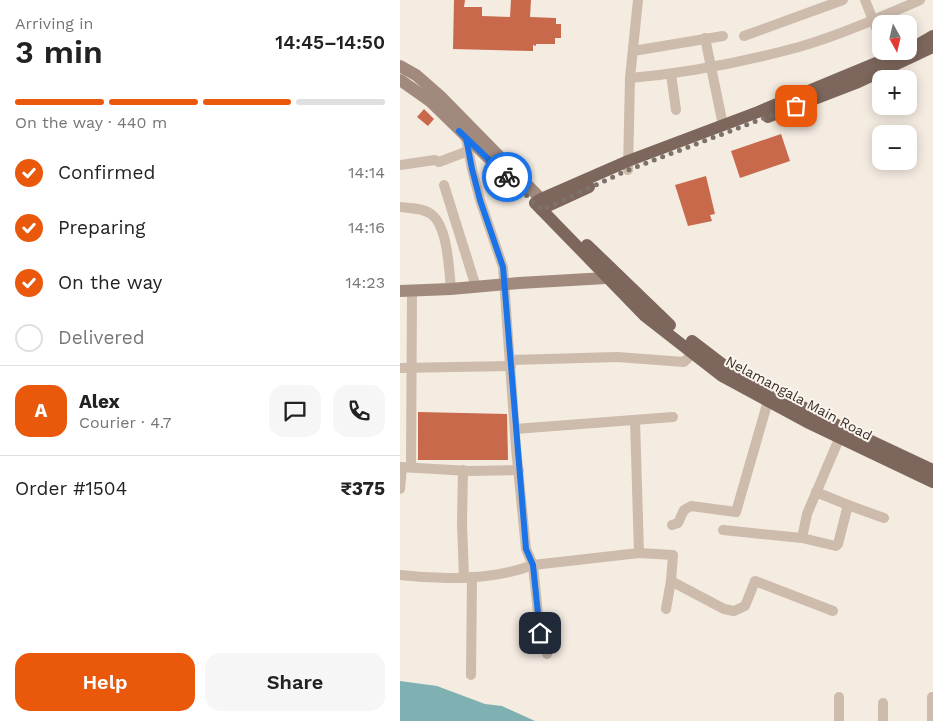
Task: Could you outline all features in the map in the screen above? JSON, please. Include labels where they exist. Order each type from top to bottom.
[{"type":"main road","points":[[918,45],[933,36]]},
{"type":"main road","points":[[918,51],[933,47]]},
{"type":"main road","points":[[542,205],[723,125],[856,83],[886,60]]},
{"type":"main road","points":[[400,66],[416,75],[440,96],[542,205],[663,320],[726,367],[769,395]]},
{"type":"main road","name":"Nelamangala Main Road","points":[[400,80],[430,101],[459,131],[542,205],[606,278],[645,316],[722,376],[769,395],[807,422],[842,432],[868,452],[933,482]]},
{"type":"main road","points":[[628,166],[794,102]]},
{"type":"main road","points":[[406,291],[451,290],[505,284],[606,278]]},
{"type":"main road","points":[[842,432],[933,470]]},
{"type":"street","points":[[628,166],[630,78],[638,0]]},
{"type":"street","points":[[744,36],[843,0]]},
{"type":"street","points":[[865,0],[872,18]]},
{"type":"street","points":[[885,15],[920,0]]},
{"type":"street","points":[[630,78],[712,68],[800,46],[872,20]]},
{"type":"street","points":[[633,51],[723,36]]},
{"type":"street","points":[[706,38],[723,125]]},
{"type":"street","points":[[671,74],[676,110]]},
{"type":"street","points":[[459,131],[466,138],[480,200],[503,267],[504,301],[526,549],[533,565],[540,633],[547,654]]},
{"type":"street","points":[[400,165],[435,160],[439,162],[468,151]]},
{"type":"street","points":[[444,185],[476,287]]},
{"type":"street","points":[[400,207],[430,213],[437,220],[447,251],[451,290]]},
{"type":"street","points":[[400,489],[404,467],[413,368],[406,291]]},
{"type":"street","points":[[400,368],[617,357],[684,362],[693,353]]},
{"type":"street","points":[[672,525],[678,523],[684,510],[691,506],[736,512],[769,395]]},
{"type":"street","points":[[515,429],[673,417]]},
{"type":"street","points":[[635,420],[639,553]]},
{"type":"street","points":[[802,538],[807,514],[842,432]]},
{"type":"street","points":[[404,467],[518,470]]},
{"type":"street","points":[[463,470],[462,523],[468,577],[471,675]]},
{"type":"street","points":[[816,492],[884,518]]},
{"type":"street","points":[[723,530],[802,538],[832,545],[838,544],[848,505]]},
{"type":"street","points":[[400,575],[440,579],[468,577],[519,570],[533,565],[639,553],[673,555],[666,609]]},
{"type":"street","points":[[671,582],[724,609],[734,611],[745,606],[755,581],[833,611]]},
{"type":"street","points":[[932,696],[932,721]]},
{"type":"street","points":[[839,697],[839,721]]},
{"type":"street","points":[[883,703],[883,721]]},
{"type":"water","points":[[400,681],[437,686],[485,704],[502,706],[535,721],[400,721]]},
{"type":"building","points":[[454,0],[465,0],[464,7],[482,7],[482,16],[510,17],[511,0],[531,0],[530,17],[556,18],[556,24],[561,24],[561,38],[555,38],[555,44],[533,45],[533,51],[453,49]]},
{"type":"building","points":[[424,109],[434,119],[428,126],[417,117]]},
{"type":"building","points":[[781,134],[790,161],[740,178],[731,151]]},
{"type":"building","points":[[706,176],[715,214],[710,215],[712,221],[688,226],[675,185]]},
{"type":"building","points":[[418,412],[507,414],[508,460],[418,460]]},
{"type":"way so far","points":[[507,177],[542,210],[628,170],[796,106]]},
{"type":"route","points":[[507,177],[459,131],[466,138],[480,200],[503,267],[504,301],[526,549],[533,565],[540,633]]}]
